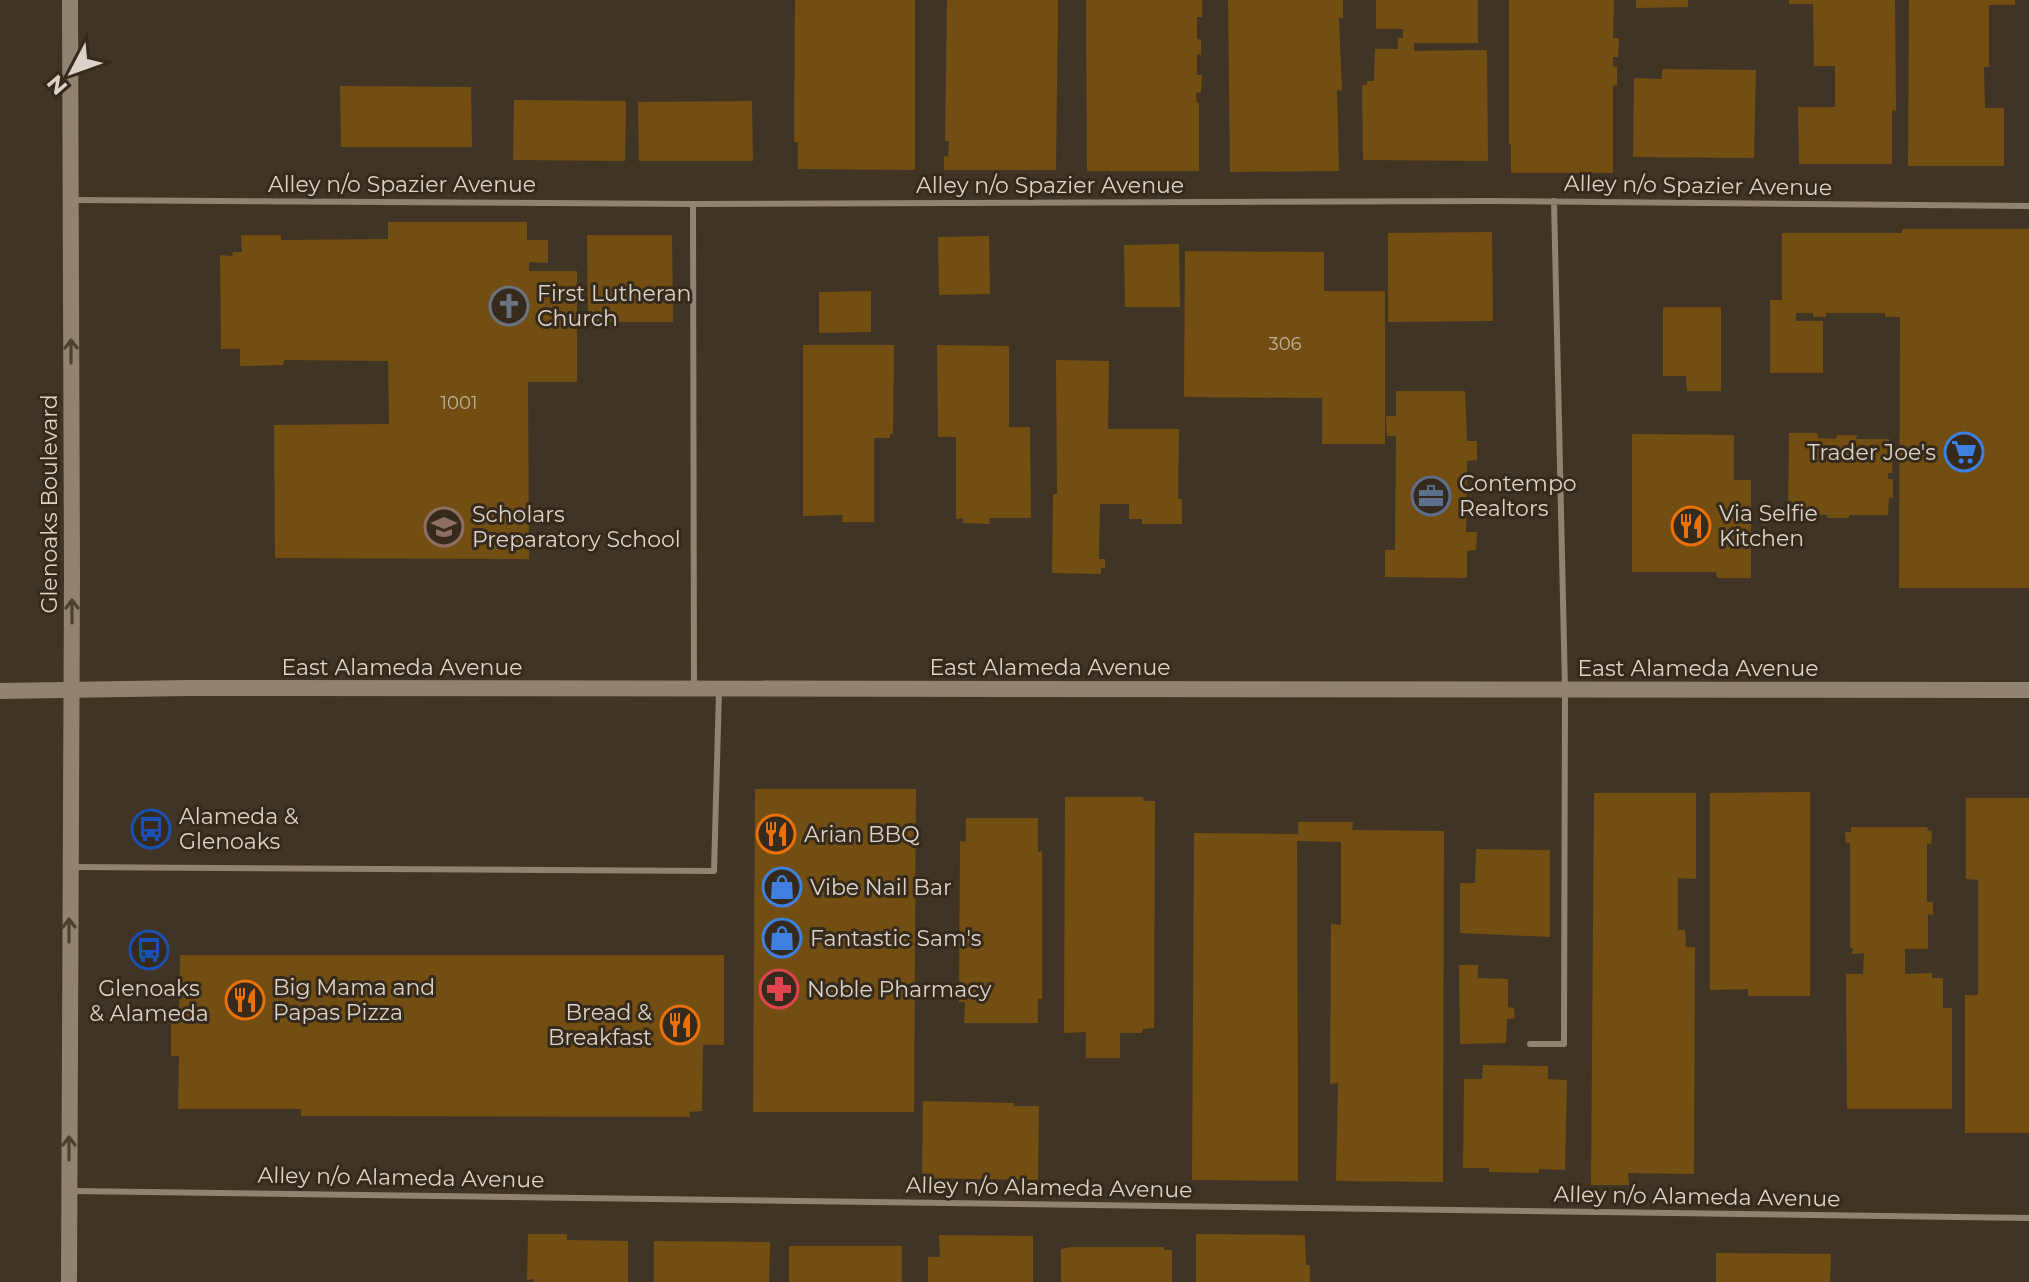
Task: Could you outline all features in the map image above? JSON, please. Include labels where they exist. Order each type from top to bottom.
[{"type":"main road","name":"Glenoaks Boulevard","points":[[69,1282],[70,0]]},
{"type":"main road","name":"East Alameda Avenue","points":[[0,691],[2029,690]]},
{"type":"lane","name":"Alley n/o Spazier Avenue","points":[[71,200],[693,204],[1554,201],[2029,206]]},
{"type":"lane","points":[[1530,1044],[1564,1044],[1565,689],[1554,201]]},
{"type":"lane","points":[[693,204],[694,689]]},
{"type":"lane","points":[[70,867],[714,871],[719,689]]},
{"type":"lane","name":"Alley n/o Alameda Avenue","points":[[69,1191],[2029,1218]]},
{"type":"building","points":[[795,0],[915,0],[915,170],[798,169],[798,142],[794,142]]},
{"type":"building","points":[[947,0],[1058,0],[1056,170],[944,170],[949,141],[945,141]]},
{"type":"building","points":[[1086,0],[1202,0],[1202,17],[1197,17],[1201,55],[1197,54],[1197,75],[1202,75],[1201,92],[1196,93],[1199,103],[1199,171],[1087,171]]},
{"type":"building","points":[[1228,0],[1343,0],[1343,18],[1339,18],[1342,91],[1337,90],[1339,171],[1230,172]]},
{"type":"building","points":[[1376,0],[1478,0],[1478,43],[1414,43],[1414,51],[1487,50],[1488,161],[1363,160],[1362,85],[1374,81],[1375,49],[1398,49],[1398,38],[1403,38],[1403,29],[1376,29]]},
{"type":"building","points":[[1509,0],[1614,0],[1613,38],[1619,38],[1618,57],[1613,57],[1613,67],[1617,66],[1617,86],[1613,85],[1613,173],[1511,173]]},
{"type":"building","points":[[1636,0],[1688,0],[1688,7],[1636,8]]},
{"type":"building","points":[[1789,0],[1895,0],[1896,111],[1892,110],[1892,164],[1799,164],[1798,107],[1835,107],[1835,66],[1814,66],[1813,4],[1789,4]]},
{"type":"building","points":[[1909,0],[2015,0],[2015,5],[1989,5],[1989,67],[1984,67],[1985,108],[2004,108],[2004,166],[1908,166]]},
{"type":"building","points":[[1662,69],[1756,70],[1754,158],[1633,157],[1634,78],[1662,79]]},
{"type":"building","points":[[340,86],[471,87],[472,147],[341,147]]},
{"type":"building","points":[[514,100],[626,101],[625,161],[513,160]]},
{"type":"building","points":[[752,101],[753,161],[639,161],[638,102]]},
{"type":"building","points":[[388,222],[527,222],[527,240],[548,240],[548,263],[529,262],[529,271],[577,271],[577,382],[528,382],[529,559],[275,558],[274,425],[389,424],[388,361],[284,360],[283,365],[240,366],[240,349],[221,349],[220,255],[232,256],[233,252],[242,252],[241,235],[281,235],[281,240],[388,239]]},
{"type":"building","name":"Trader Joe's","points":[[1902,229],[2029,229],[2029,588],[1899,588],[1900,317],[1885,317],[1885,313],[1826,313],[1826,317],[1813,317],[1813,313],[1796,313],[1796,321],[1823,321],[1823,373],[1770,373],[1770,300],[1782,300],[1782,233],[1902,233]]},
{"type":"building","points":[[1492,232],[1493,321],[1388,322],[1388,233]]},
{"type":"building","points":[[587,235],[672,235],[673,322],[588,322]]},
{"type":"building","points":[[989,236],[990,294],[939,295],[938,237]]},
{"type":"building","points":[[1179,244],[1180,307],[1125,307],[1124,245]]},
{"type":"building","points":[[1185,251],[1324,252],[1324,291],[1385,291],[1385,444],[1322,444],[1322,398],[1184,397]]},
{"type":"building","points":[[871,291],[871,332],[819,333],[819,292]]},
{"type":"building","points":[[1663,307],[1721,307],[1721,391],[1687,391],[1686,376],[1663,376]]},
{"type":"building","points":[[803,345],[894,345],[893,434],[890,438],[874,438],[874,522],[842,522],[843,515],[803,516]]},
{"type":"building","points":[[937,345],[1009,346],[1009,427],[1030,427],[1031,518],[989,518],[990,524],[963,523],[963,518],[956,519],[956,437],[938,437]]},
{"type":"building","points":[[1056,360],[1109,361],[1108,429],[1179,429],[1178,499],[1182,499],[1182,524],[1142,524],[1142,519],[1129,519],[1129,504],[1100,504],[1099,559],[1105,559],[1101,574],[1052,573],[1053,494],[1057,494]]},
{"type":"building","name":"Contempo Realtors","points":[[1396,391],[1465,391],[1467,441],[1477,441],[1477,460],[1467,461],[1466,532],[1477,532],[1476,550],[1467,551],[1467,578],[1385,577],[1385,550],[1395,550],[1396,436],[1387,436],[1386,416],[1396,416]]},
{"type":"building","points":[[1789,433],[1817,433],[1818,438],[1857,435],[1856,439],[1889,439],[1888,448],[1893,447],[1892,473],[1888,473],[1888,479],[1893,479],[1893,498],[1889,497],[1888,515],[1827,518],[1827,515],[1788,514]]},
{"type":"building","name":"Via Selfie Kitchen","points":[[1632,434],[1734,435],[1734,480],[1751,480],[1751,578],[1717,578],[1716,572],[1632,572]]},
{"type":"building","points":[[755,789],[916,789],[914,1112],[753,1112]]},
{"type":"building","points":[[1810,792],[1810,996],[1748,996],[1748,989],[1710,990],[1710,793]]},
{"type":"building","points":[[1594,793],[1696,793],[1696,879],[1678,878],[1678,930],[1685,930],[1686,947],[1695,947],[1694,1174],[1628,1173],[1629,1185],[1591,1185]]},
{"type":"building","points":[[1065,797],[1143,797],[1144,801],[1155,801],[1154,1028],[1143,1029],[1142,1033],[1120,1033],[1120,1058],[1086,1058],[1086,1032],[1064,1033]]},
{"type":"building","points":[[1966,798],[2029,798],[2029,1133],[1965,1133],[1965,995],[1978,995],[1978,880],[1966,879]]},
{"type":"building","points":[[966,818],[1038,818],[1038,852],[1042,851],[1042,999],[1038,999],[1038,1023],[964,1023],[965,1002],[959,1002],[960,841],[966,842]]},
{"type":"building","points":[[1298,822],[1353,822],[1352,830],[1444,831],[1443,1182],[1336,1181],[1338,1083],[1330,1084],[1331,924],[1341,925],[1341,842],[1297,841],[1298,1181],[1192,1180],[1194,833],[1298,834]]},
{"type":"building","points":[[1851,827],[1928,827],[1927,830],[1932,831],[1931,844],[1927,843],[1927,902],[1933,902],[1933,915],[1928,914],[1928,949],[1905,949],[1905,974],[1932,973],[1932,978],[1943,978],[1943,1008],[1952,1008],[1952,1109],[1847,1109],[1846,974],[1863,974],[1864,953],[1852,954],[1853,948],[1850,948],[1850,843],[1846,843],[1845,832],[1851,832]]},
{"type":"building","points":[[1476,849],[1550,850],[1550,937],[1460,933],[1460,883],[1475,883]]},
{"type":"building","points":[[180,955],[724,955],[724,1045],[703,1045],[702,1111],[689,1112],[690,1117],[301,1116],[301,1109],[178,1109],[179,1056],[171,1056],[171,1020],[179,1020]]},
{"type":"building","points":[[1459,965],[1478,965],[1478,978],[1508,979],[1508,1007],[1514,1008],[1515,1018],[1507,1019],[1506,1043],[1460,1044]]},
{"type":"building","points":[[1483,1065],[1548,1066],[1548,1079],[1567,1080],[1565,1170],[1539,1169],[1539,1173],[1463,1168],[1464,1079],[1482,1079]]},
{"type":"building","points":[[923,1101],[1039,1106],[1038,1180],[922,1178]]},
{"type":"building","points":[[528,1234],[567,1234],[567,1240],[628,1241],[628,1282],[527,1280]]},
{"type":"building","points":[[1196,1234],[1305,1235],[1310,1282],[1196,1282]]},
{"type":"building","points":[[939,1235],[1033,1236],[1033,1282],[928,1282],[928,1257],[940,1257]]},
{"type":"building","points":[[654,1241],[770,1242],[769,1282],[654,1282]]},
{"type":"building","points":[[789,1246],[902,1246],[902,1282],[789,1282]]},
{"type":"building","points":[[1164,1247],[1164,1250],[1172,1250],[1172,1282],[1061,1282],[1061,1249]]},
{"type":"building","points":[[1716,1253],[1831,1254],[1830,1282],[1716,1282]]},
{"type":"place","name":"First Lutheran Church","points":[[509,306]]},
{"type":"place","name":"Trader Joe's","points":[[1964,452]]},
{"type":"place","name":"Contempo Realtors","points":[[1431,496]]},
{"type":"place","name":"Via Selfie Kitchen","points":[[1691,526]]},
{"type":"place","name":"Scholars Preparatory School","points":[[444,527]]},
{"type":"place","name":"Alameda & Glenoaks","points":[[151,829]]},
{"type":"place","name":"Arian BBQ","points":[[776,834]]},
{"type":"place","name":"Vibe Nail Bar","points":[[782,887]]},
{"type":"place","name":"Fantastic Sam's","points":[[782,938]]},
{"type":"place","name":"Glenoaks & Alameda","points":[[149,950]]},
{"type":"place","name":"Noble Pharmacy","points":[[779,989]]},
{"type":"place","name":"Big Mama and Papas Pizza","points":[[245,1000]]},
{"type":"place","name":"Bread & Breakfast","points":[[680,1025]]}]
